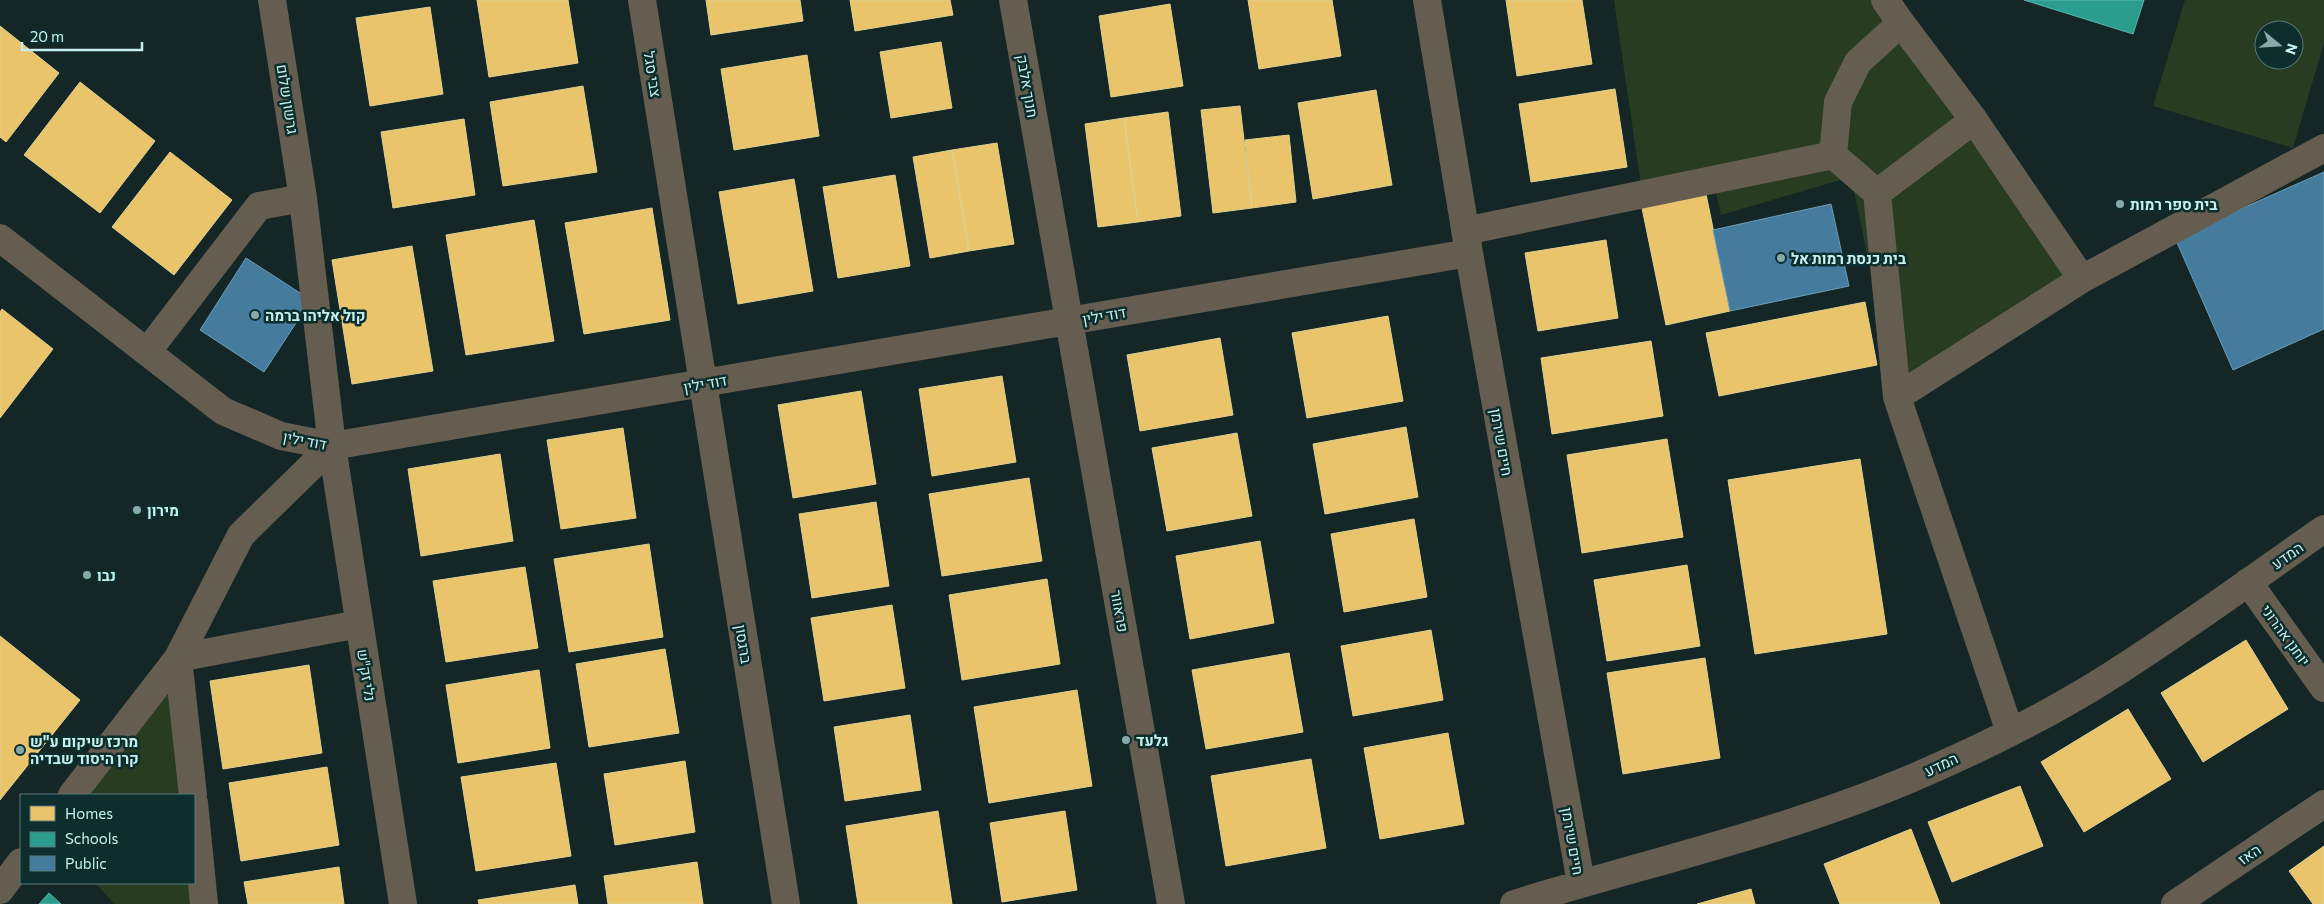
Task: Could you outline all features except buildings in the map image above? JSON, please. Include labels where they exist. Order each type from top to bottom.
[{"type":"street","name":"גרשון שלום","points":[[272,0],[303,198],[332,446]]},
{"type":"street","name":"צבי סגל","points":[[642,0],[703,383]]},
{"type":"street","name":"חנוך אלבק","points":[[1013,0],[1069,321]]},
{"type":"street","name":"חיים שירמן","points":[[1428,0],[1467,242],[1581,883]]},
{"type":"street","points":[[1885,0],[1974,120],[2082,279]]},
{"type":"street","points":[[1901,23],[1858,62],[1838,102],[1833,155],[1877,193],[1897,397],[2010,732]]},
{"type":"street","points":[[1877,193],[1974,120]]},
{"type":"street","points":[[1897,397],[2082,279],[2324,148]]},
{"type":"street","name":"דוד ילין","points":[[0,238],[223,411],[281,436],[332,446],[1069,321],[1467,242],[1833,155]]},
{"type":"street","points":[[147,352],[259,206],[303,198]]},
{"type":"street","name":"פראוור","points":[[1069,321],[1171,903]]},
{"type":"street","name":"ברגסון","points":[[703,383],[786,904]]},
{"type":"street","points":[[73,794],[178,658],[240,535],[332,446]]},
{"type":"street","name":"נלי זק\"ש","points":[[332,446],[403,904]]},
{"type":"street","name":"המדע","points":[[1514,904],[1581,883],[1772,831],[1910,779],[2010,732],[2102,681],[2187,626],[2324,529]]},
{"type":"street","name":"יוחנן אהרוני","points":[[2248,582],[2324,688]]},
{"type":"street","points":[[178,658],[360,624]]},
{"type":"street","points":[[178,658],[193,794]]},
{"type":"street","name":"האז","points":[[2175,904],[2324,804]]},
{"type":"street","points":[[195,813],[204,904]]},
{"type":"street","points":[[0,890],[20,863]]},
{"type":"green space","points":[[1614,0],[1897,0],[2086,273],[1897,397],[1851,177],[1721,215],[1713,179],[1642,193]]},
{"type":"green space","points":[[2185,0],[2324,0],[2324,43],[2293,148],[2153,106]]},
{"type":"green space","points":[[178,658],[193,794],[73,794]]},
{"type":"green space","points":[[96,884],[194,884],[204,904],[114,904]]},
{"type":"place","name":"בית ספר רמות","points":[[2120,204]]},
{"type":"place","name":"בית כנסת רמות אל","points":[[1781,258]]},
{"type":"place","name":"קול אליהו ברמה","points":[[255,315]]},
{"type":"place","name":"מירון","points":[[137,510]]},
{"type":"place","name":"נבו","points":[[87,575]]},
{"type":"place","name":"גלעד","points":[[1126,740]]},
{"type":"place","name":"מרכז שיקום ע\"ש קרן היסוד שבדיה","points":[[20,750]]}]
